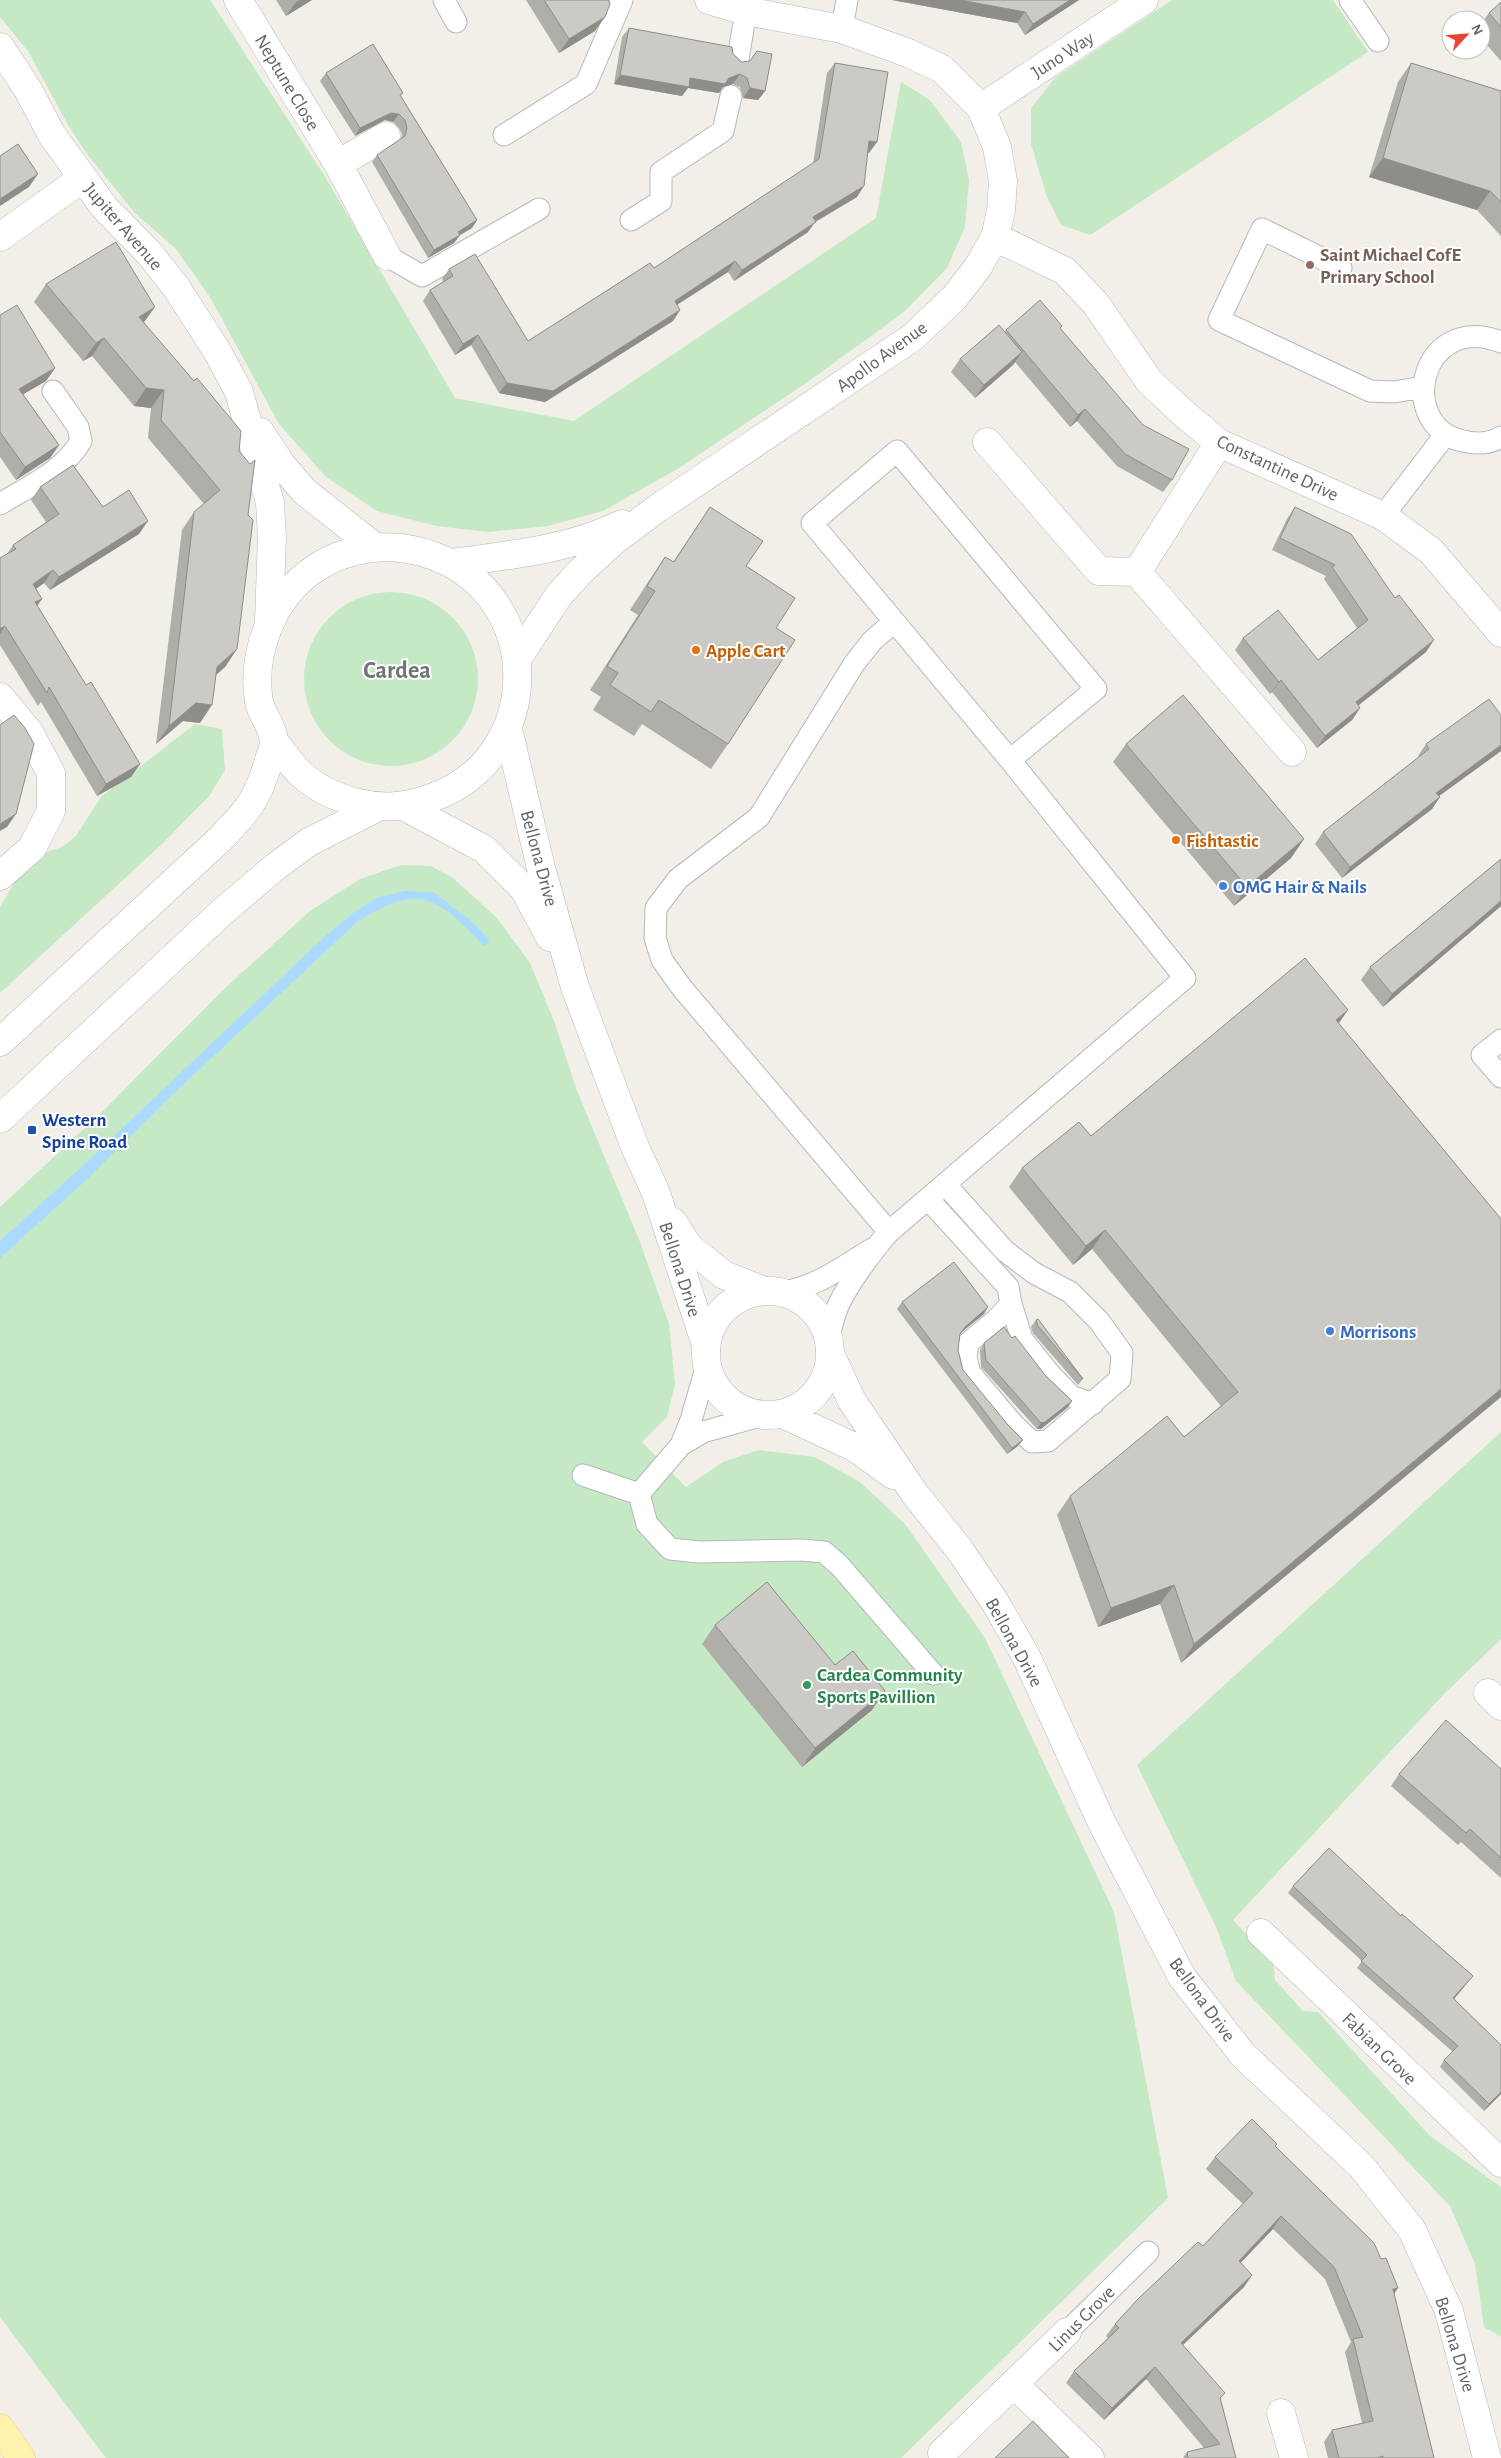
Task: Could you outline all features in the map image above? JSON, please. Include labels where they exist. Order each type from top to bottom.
[{"type":"main road","points":[[0,2428],[22,2458]]},
{"type":"street","name":"Neptune Close","points":[[238,0],[338,164],[387,256]]},
{"type":"street","name":"Apollo Avenue","points":[[517,658],[559,595],[580,572],[616,540],[658,508],[913,337],[954,298],[978,267],[995,237],[1001,211],[1003,181],[998,147],[980,108],[942,69],[908,53],[842,29],[746,11],[709,0]]},
{"type":"street","name":"Juno Way","points":[[980,108],[1144,0]]},
{"type":"street","name":"Jupiter Avenue","points":[[0,47],[27,88],[52,135],[104,207],[150,254],[176,287],[217,351],[245,407],[281,464],[305,492],[375,546]]},
{"type":"street","points":[[338,164],[386,136]]},
{"type":"street","points":[[0,237],[83,178]]},
{"type":"street","name":"Constantine Drive","points":[[995,237],[1065,271],[1096,304],[1149,381],[1182,412],[1220,443],[1383,516],[1431,551],[1501,634]]},
{"type":"street","name":"Jupiter Avenue","points":[[245,407],[270,503],[272,537],[269,622]]},
{"type":"street","points":[[987,442],[1099,571],[1137,572],[1292,752]]},
{"type":"street","points":[[1137,572],[1220,443]]},
{"type":"street","name":"Apollo Avenue","points":[[451,563],[533,553],[570,544],[607,531],[658,508]]},
{"type":"street","points":[[375,546],[414,549],[451,563],[471,576],[488,593],[502,613],[511,635],[517,658],[518,694],[508,729],[483,766],[448,793],[405,807],[378,807],[336,797],[301,774],[274,741],[260,703],[258,661],[269,622],[287,593],[312,570],[342,554],[375,546]]},
{"type":"street","points":[[0,697],[29,732],[51,773],[51,812],[32,848],[0,876]]},
{"type":"street","name":"Bellona Drive","points":[[508,729],[541,868],[575,987],[635,1147],[656,1193],[689,1247],[724,1275],[803,1301],[818,1316],[852,1401],[915,1494],[979,1579],[1026,1656],[1118,1855],[1182,1978],[1243,2055],[1361,2166],[1412,2230],[1450,2311],[1487,2458]]},
{"type":"street","points":[[0,1042],[217,842],[248,811],[264,780],[274,741]]},
{"type":"street","points":[[0,1119],[221,913],[275,867],[309,842],[378,807]]},
{"type":"street","name":"Bellona Drive","points":[[405,807],[484,849],[524,889],[575,987]]},
{"type":"street","name":"Bellona Drive","points":[[656,1193],[714,1384],[726,1399],[743,1410],[773,1415],[854,1447],[886,1468],[915,1494]]},
{"type":"street","name":"Bellona Drive","points":[[706,1355],[712,1325],[724,1308],[742,1296],[773,1291]]},
{"type":"street","points":[[773,1415],[801,1406],[816,1393],[826,1376],[830,1346]]},
{"type":"street","name":"Fabian Grove","points":[[1260,1933],[1501,2162]]},
{"type":"street","name":"Linus Grove","points":[[940,2456],[1067,2332]]},
{"type":"street","points":[[1014,2385],[1090,2458]]},
{"type":"street","points":[[1281,2412],[1294,2458]]},
{"type":"lane","points":[[444,0],[456,22]]},
{"type":"lane","points":[[504,134],[586,84],[622,0]]},
{"type":"lane","points":[[842,29],[847,0]]},
{"type":"lane","points":[[1350,0],[1378,41]]},
{"type":"lane","points":[[738,59],[746,11]]},
{"type":"lane","points":[[631,220],[661,201],[661,172],[723,131],[732,96]]},
{"type":"lane","points":[[387,256],[422,276],[539,209]]},
{"type":"lane","points":[[1341,268],[1262,229],[1219,320],[1370,391],[1394,392],[1423,387]]},
{"type":"lane","points":[[1501,342],[1483,336],[1466,336],[1449,343],[1436,354],[1426,370],[1423,387],[1425,405],[1433,421],[1446,434],[1461,441],[1479,444],[1501,437]]},
{"type":"lane","points":[[0,504],[61,466],[74,453],[81,440],[78,427],[53,391]]},
{"type":"lane","points":[[1383,516],[1446,434]]},
{"type":"lane","points":[[773,1291],[800,1289],[816,1283],[883,1239],[1185,978],[1010,760],[812,523],[897,451],[1096,689],[1010,760]]},
{"type":"lane","points":[[883,1239],[682,988],[662,960],[655,938],[656,908],[678,879],[760,817],[854,664],[872,640],[894,622]]},
{"type":"lane","points":[[1501,1040],[1482,1055],[1501,1077]]},
{"type":"lane","points":[[945,1184],[1005,1251],[1034,1273],[1070,1292],[1099,1321],[1122,1353],[1120,1380],[1048,1441],[1032,1442],[1013,1424],[970,1373],[966,1358],[968,1343],[997,1319],[1011,1304]]},
{"type":"lane","points":[[928,1199],[1008,1287],[1011,1304],[1022,1339],[1049,1373],[1071,1396],[1093,1404]]},
{"type":"lane","points":[[830,1346],[838,1306],[883,1239]]},
{"type":"lane","points":[[639,1494],[681,1445],[691,1420],[706,1355]]},
{"type":"lane","points":[[681,1445],[703,1432],[773,1415]]},
{"type":"lane","points":[[584,1475],[639,1494]]},
{"type":"lane","points":[[639,1494],[647,1524],[670,1549],[699,1552],[792,1550],[824,1552],[840,1566],[934,1674]]},
{"type":"lane","name":"Linus Grove","points":[[1067,2332],[1148,2252]]},
{"type":"green space","points":[[0,0],[210,0],[324,175],[455,398],[574,421],[876,218],[901,82],[930,100],[961,142],[969,180],[965,227],[947,268],[904,312],[809,381],[679,468],[603,511],[548,526],[488,532],[437,526],[377,511],[326,477],[279,424],[210,297],[176,249],[135,213],[87,154],[68,125],[28,51],[0,17]]},
{"type":"green space","points":[[1172,0],[1333,0],[1368,52],[1090,235],[1061,225],[1047,197],[1031,144],[1031,108],[1056,77]]},
{"type":"green space","points":[[391,592],[408,594],[424,599],[446,612],[458,624],[474,654],[478,679],[476,696],[471,712],[458,734],[446,746],[416,762],[391,766],[374,764],[358,759],[336,746],[324,734],[308,704],[304,679],[306,662],[311,646],[324,624],[336,612],[366,596]]},
{"type":"green space","points":[[195,724],[222,729],[225,770],[210,795],[161,845],[0,993],[0,907],[22,869],[44,853],[62,847],[76,836],[101,797]]},
{"type":"green space","points":[[401,865],[431,866],[453,878],[497,918],[530,963],[554,1021],[577,1091],[640,1242],[669,1324],[675,1384],[667,1417],[642,1442],[686,1487],[723,1462],[759,1450],[815,1457],[860,1482],[905,1524],[985,1638],[1114,1912],[1168,2198],[901,2458],[106,2458],[0,2317],[0,1207],[98,1116],[225,988],[310,911],[360,879]]},
{"type":"green space","points":[[1501,1432],[1501,1639],[1445,1693],[1233,1920],[1273,1962],[1275,1980],[1303,2011],[1318,2012],[1429,2135],[1501,2187],[1501,2337],[1484,2327],[1475,2264],[1450,2206],[1236,1981],[1216,1927],[1137,1765]]},
{"type":"water","points":[[405,891],[433,892],[475,924],[489,940],[488,943],[484,946],[453,916],[426,900],[412,899],[396,902],[356,923],[173,1094],[84,1182],[0,1258],[0,1241],[76,1172],[322,939],[350,915],[376,898]]},
{"type":"building","points":[[544,0],[608,0],[610,4],[605,17],[569,39]]},
{"type":"building","points":[[960,0],[1070,0],[1033,24],[1025,12]]},
{"type":"building","points":[[1501,2],[1501,27],[1491,15],[1491,11]]},
{"type":"building","points":[[629,28],[732,47],[733,54],[742,62],[750,61],[757,51],[772,54],[765,91],[750,88],[747,78],[740,74],[729,78],[725,84],[690,78],[689,87],[620,75]]},
{"type":"building","points":[[373,44],[403,93],[400,95],[477,220],[458,232],[460,235],[434,250],[377,155],[405,136],[407,128],[405,120],[399,114],[391,113],[360,128],[326,73]]},
{"type":"building","points":[[835,63],[888,72],[877,142],[869,141],[864,186],[813,217],[816,222],[742,270],[735,261],[675,301],[680,310],[553,391],[507,383],[478,335],[463,344],[430,290],[453,276],[449,269],[475,254],[528,341],[650,263],[654,268],[819,159]]},
{"type":"building","points":[[1411,63],[1501,91],[1501,202],[1490,191],[1383,158]]},
{"type":"building","points":[[18,144],[38,174],[0,199],[0,156]]},
{"type":"building","points":[[116,242],[155,307],[139,317],[194,381],[197,378],[241,431],[239,451],[250,464],[255,460],[248,515],[253,520],[237,649],[217,667],[212,705],[196,703],[169,726],[194,512],[220,490],[161,420],[164,390],[146,388],[104,338],[96,343],[46,284]]},
{"type":"building","points":[[1040,300],[1062,326],[1060,328],[1143,425],[1189,449],[1172,480],[1125,454],[1085,409],[1078,415],[1006,330]]},
{"type":"building","points":[[17,305],[55,368],[19,389],[59,445],[25,467],[0,432],[0,315]]},
{"type":"building","points":[[999,325],[1022,352],[984,385],[960,359]]},
{"type":"building","points":[[73,465],[103,507],[129,490],[148,521],[59,577],[53,570],[33,584],[42,599],[35,602],[86,685],[91,682],[140,764],[106,784],[49,687],[47,693],[5,626],[0,629],[0,558],[16,549],[13,545],[59,514],[40,487]]},
{"type":"building","name":"Apple Cart","points":[[710,507],[763,541],[746,566],[795,598],[776,628],[795,640],[728,744],[659,700],[651,712],[610,685],[618,673],[607,666],[655,591],[647,586],[665,557],[674,562]]},
{"type":"building","points":[[1295,507],[1351,534],[1395,598],[1399,595],[1434,640],[1356,702],[1360,708],[1325,736],[1281,680],[1279,682],[1243,638],[1278,610],[1318,660],[1368,620],[1332,567],[1335,565],[1280,538]]},
{"type":"building","points":[[1183,695],[1304,839],[1247,887],[1126,744]]},
{"type":"building","points":[[1489,699],[1501,715],[1501,745],[1436,793],[1440,797],[1350,867],[1323,832],[1429,749],[1426,744]]},
{"type":"building","points":[[14,715],[25,728],[34,744],[16,814],[0,824],[0,725]]},
{"type":"building","points":[[1501,859],[1501,901],[1392,994],[1370,967]]},
{"type":"building","name":"Morrisons","points":[[1305,958],[1348,1010],[1336,1020],[1501,1219],[1501,1389],[1194,1644],[1174,1585],[1111,1608],[1070,1496],[1167,1416],[1184,1437],[1238,1392],[1105,1230],[1086,1246],[1022,1168],[1079,1122],[1091,1136]]},
{"type":"building","points":[[954,1262],[988,1307],[965,1327],[960,1334],[958,1350],[963,1370],[1008,1425],[1023,1440],[1012,1448],[902,1302]]},
{"type":"building","points":[[1038,1319],[1083,1379],[1038,1326],[1036,1320]]},
{"type":"building","points":[[1004,1327],[1012,1338],[1015,1336],[1045,1375],[1072,1401],[1045,1422],[1041,1423],[986,1360],[984,1343]]},
{"type":"building","name":"Cardea Community Sports Pavillion","points":[[767,1582],[835,1665],[853,1651],[885,1691],[815,1748],[715,1625]]},
{"type":"building","points":[[1446,1720],[1501,1769],[1501,1858],[1470,1829],[1466,1833],[1399,1774]]},
{"type":"building","points":[[1329,1848],[1401,1916],[1402,1914],[1473,1976],[1453,1998],[1501,2045],[1501,2092],[1489,2104],[1444,2060],[1458,2046],[1361,1961],[1367,1955],[1293,1886]]},
{"type":"building","points":[[1252,2119],[1277,2144],[1275,2146],[1374,2243],[1381,2259],[1386,2258],[1398,2288],[1393,2289],[1434,2458],[1383,2458],[1383,2456],[1377,2458],[1339,2458],[1332,2430],[1373,2421],[1353,2339],[1363,2337],[1334,2267],[1281,2216],[1239,2261],[1252,2275],[1181,2343],[1225,2393],[1220,2398],[1236,2458],[1188,2458],[1187,2452],[1220,2444],[1155,2367],[1112,2408],[1074,2371],[1119,2328],[1115,2324],[1138,2299],[1198,2242],[1203,2246],[1253,2193],[1215,2157]]},
{"type":"building","points":[[1033,2421],[1069,2458],[995,2458]]},
{"type":"place","name":"Saint Michael CofE Primary School","points":[[1310,265]]},
{"type":"place","name":"Apple Cart","points":[[696,650]]},
{"type":"place","name":"Fishtastic","points":[[1176,840]]},
{"type":"place","name":"OMG Hair & Nails","points":[[1223,886]]},
{"type":"place","name":"Western Spine Road","points":[[32,1130]]},
{"type":"place","name":"Morrisons","points":[[1330,1331]]},
{"type":"place","name":"Cardea Community Sports Pavillion","points":[[807,1685]]},
{"type":"district","name":"Cardea","points":[[397,670]]}]
